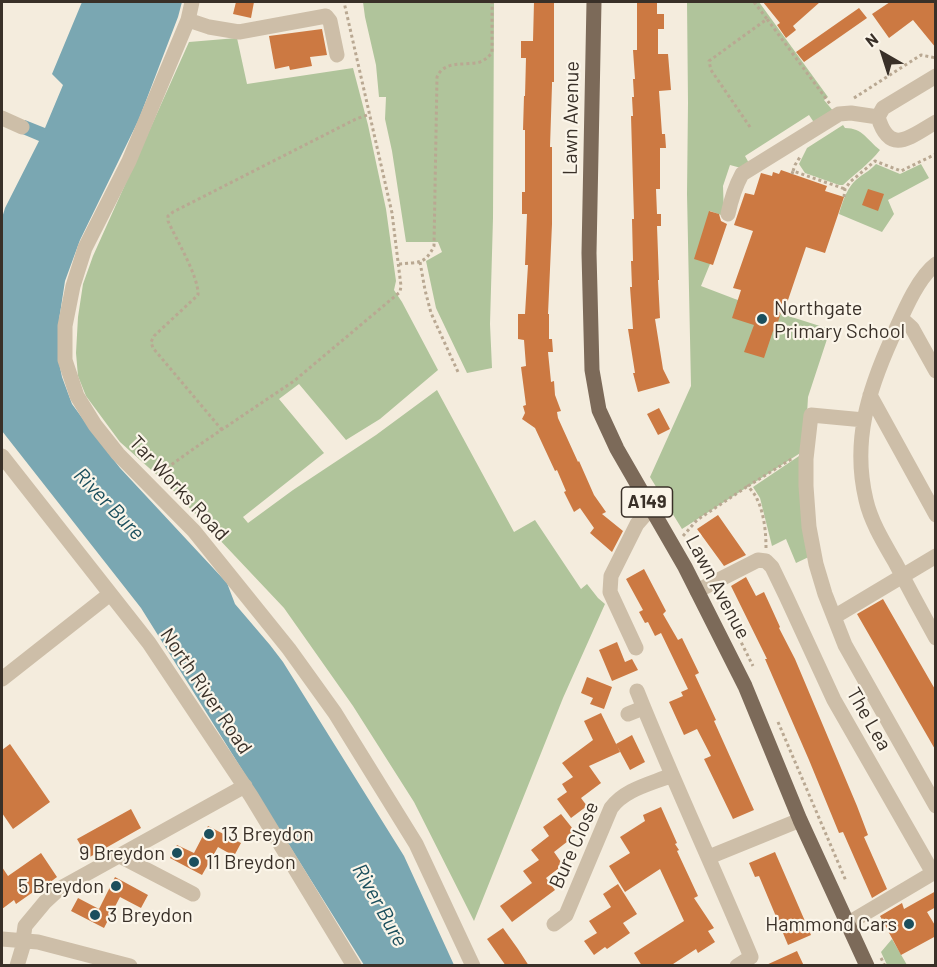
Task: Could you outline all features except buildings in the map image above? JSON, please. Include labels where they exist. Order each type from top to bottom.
[{"type":"main road","name":"Lawn Avenue","points":[[594,2],[589,253],[592,370],[599,410],[617,450],[685,567],[745,686],[800,820],[867,966]]},
{"type":"street","name":"Tar Works Road","points":[[192,2],[188,20],[129,161],[85,248],[73,285],[65,326],[64,360],[77,396],[95,425],[118,454],[194,531],[289,649],[335,712],[416,844],[473,966]]},
{"type":"street","points":[[188,20],[209,27],[239,32],[326,16],[330,21],[338,55]]},
{"type":"street","points":[[936,76],[883,108],[878,117],[882,130],[890,139],[902,141],[936,122]]},
{"type":"street","points":[[728,214],[730,201],[742,174],[838,112],[878,117]]},
{"type":"street","points":[[2,118],[22,127]]},
{"type":"street","points":[[934,267],[921,281],[879,367],[864,420],[860,470],[866,502],[877,530],[936,638]]},
{"type":"street","points":[[901,318],[912,328],[936,371]]},
{"type":"street","points":[[870,394],[936,515]]},
{"type":"street","points":[[864,420],[811,415],[806,486],[809,527],[816,564],[845,645],[935,804]]},
{"type":"street","name":"North River Road","points":[[2,456],[149,643],[245,786],[354,966]]},
{"type":"street","points":[[636,648],[610,592],[611,576],[637,524],[651,508]]},
{"type":"street","points":[[834,617],[936,556]]},
{"type":"street","points":[[697,591],[758,560],[766,561]]},
{"type":"street","name":"The Lea","points":[[766,561],[772,567],[834,700],[933,873],[848,924]]},
{"type":"street","points":[[2,679],[110,594]]},
{"type":"street","points":[[637,692],[753,961],[737,966]]},
{"type":"street","points":[[628,714],[643,708]]},
{"type":"street","name":"Bure Close","points":[[554,924],[566,915],[611,808],[617,800],[624,794],[672,776]]},
{"type":"street","points":[[17,966],[23,946],[25,926],[45,902],[67,884],[245,786]]},
{"type":"street","points":[[709,857],[800,820]]},
{"type":"street","points":[[120,856],[193,894]]},
{"type":"street","points":[[2,939],[47,944],[130,966]]},
{"type":"path","points":[[149,485],[157,475],[294,381],[400,292],[399,264],[392,213],[345,2]]},
{"type":"path","points":[[399,264],[420,262],[428,257],[434,246],[437,77],[445,66],[481,62],[492,53],[492,2]]},
{"type":"path","points":[[754,2],[828,103],[838,112],[921,55],[936,58]]},
{"type":"path","points":[[750,128],[711,70],[710,61],[766,19]]},
{"type":"path","points":[[222,430],[166,365],[151,342],[154,336],[198,295],[199,289],[168,221],[168,216],[356,119],[370,114]]},
{"type":"path","points":[[844,197],[845,189],[850,182],[875,161],[901,171],[936,154]]},
{"type":"path","points":[[792,174],[793,171],[845,189]]},
{"type":"path","points":[[420,262],[431,313],[458,372]]},
{"type":"path","points":[[683,536],[697,520],[807,448]]},
{"type":"path","points":[[748,486],[757,498],[761,510],[766,534],[766,561]]},
{"type":"green space","points":[[363,2],[494,2],[490,324],[492,368],[467,373],[436,308],[426,261],[442,252],[438,242],[406,242],[385,119],[386,97],[379,97],[376,65]]},
{"type":"green space","points":[[687,2],[759,2],[828,97],[824,100],[834,112],[815,124],[809,115],[745,156],[750,165],[741,168],[730,165],[723,186],[724,216],[710,211],[710,264],[701,286],[823,327],[831,327],[808,397],[805,450],[682,529],[650,477],[691,386],[687,194]]},
{"type":"green space","points":[[237,38],[247,84],[353,68],[386,209],[396,281],[394,290],[438,370],[380,419],[346,440],[299,384],[279,399],[324,453],[243,517],[248,523],[437,390],[514,532],[535,520],[581,589],[587,584],[605,604],[563,698],[474,921],[414,802],[353,706],[284,608],[167,484],[120,442],[86,396],[78,376],[76,353],[83,284],[93,256],[189,42]]},
{"type":"green space","points":[[843,125],[845,128],[861,132],[880,150],[843,185],[805,173],[799,164],[807,148]]},
{"type":"green space","points":[[876,164],[900,174],[921,164],[929,178],[888,200],[894,214],[882,232],[839,214],[844,197],[851,186]]},
{"type":"green space","points":[[802,454],[813,555],[796,563],[786,539],[772,546],[760,498],[753,487]]},
{"type":"green space","points":[[892,939],[907,965],[887,965],[881,952]]},
{"type":"water","name":"River Bure","points":[[82,2],[182,2],[139,119],[80,240],[65,281],[59,320],[59,362],[72,404],[120,468],[227,583],[235,604],[283,662],[404,856],[454,965],[364,965],[141,608],[2,431],[2,218],[39,141],[20,133],[25,120],[45,128],[63,85],[52,74]]},
{"type":"place","name":"Northgate Primary School","points":[[762,319]]},
{"type":"place","name":"13 Breydon","points":[[209,834]]},
{"type":"place","name":"9 Breydon","points":[[177,853]]},
{"type":"place","name":"11 Breydon","points":[[194,862]]},
{"type":"place","name":"5 Breydon","points":[[116,886]]},
{"type":"place","name":"3 Breydon","points":[[95,915]]},
{"type":"place","name":"Hammond Cars","points":[[909,924]]}]
